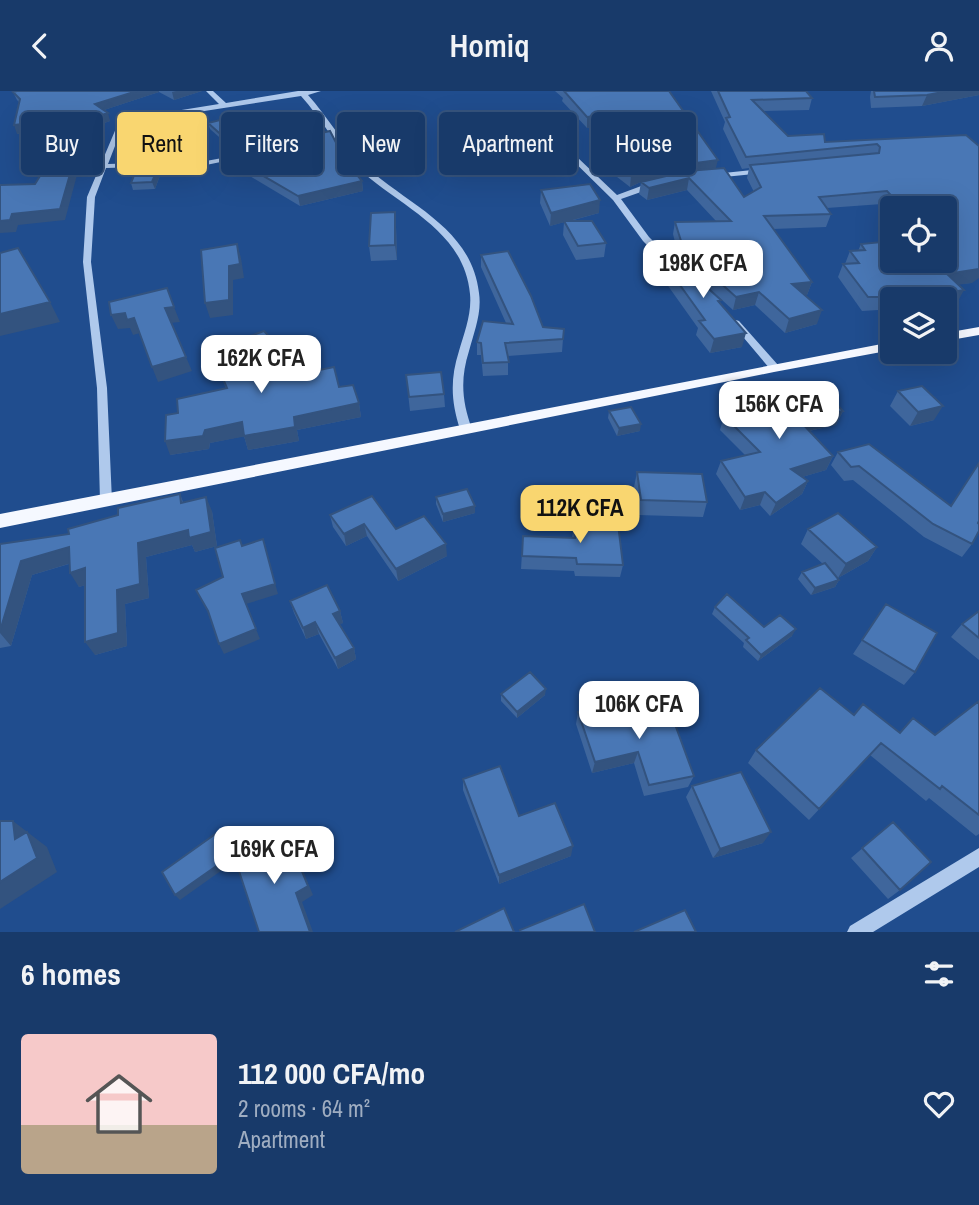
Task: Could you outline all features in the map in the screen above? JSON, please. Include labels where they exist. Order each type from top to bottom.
[{"type":"main road","points":[[957,335],[979,331]]},
{"type":"main road","points":[[0,521],[880,348]]},
{"type":"street","points":[[209,91],[223,104]]},
{"type":"street","points":[[103,164],[122,124],[223,104],[318,91]]},
{"type":"street","points":[[302,92],[359,164],[438,224],[468,265],[475,290],[476,311],[460,366],[457,387],[458,408],[466,429]]},
{"type":"street","points":[[323,138],[335,134]]},
{"type":"street","points":[[103,166],[221,160]]},
{"type":"street","points":[[577,160],[616,198],[646,239],[673,265]]},
{"type":"street","points":[[708,176],[775,170]]},
{"type":"street","points":[[99,175],[91,197],[86,262],[103,388],[106,501]]},
{"type":"street","points":[[616,198],[632,190],[659,184]]},
{"type":"street","points":[[730,316],[774,367]]},
{"type":"street","points":[[856,932],[979,857]]},
{"type":"building","points":[[137,91],[95,104],[108,113],[103,115],[103,112],[21,112],[21,124],[14,125],[20,99],[13,92]]},
{"type":"building","points":[[564,91],[669,91],[684,112],[591,112],[591,117],[587,117]]},
{"type":"building","points":[[718,91],[806,91],[812,98],[752,100],[788,136],[824,134],[825,142],[966,135],[979,146],[979,269],[957,272],[957,196],[892,196],[887,191],[819,197],[831,214],[764,216],[812,282],[792,284],[822,310],[789,319],[759,292],[736,297],[678,245],[682,244],[675,222],[731,221],[689,178],[649,188],[641,182],[670,175],[696,175],[696,170],[724,168],[744,197],[761,187],[750,165],[879,153],[880,147],[877,144],[746,157],[726,118],[730,117]]},
{"type":"building","points":[[874,91],[948,91],[927,95],[875,97]]},
{"type":"building","points":[[221,120],[221,135],[208,123]]},
{"type":"building","points":[[696,129],[718,160],[696,163]]},
{"type":"building","points":[[330,131],[337,145],[337,175],[357,175],[362,181],[298,196],[262,175],[323,175],[323,133]]},
{"type":"building","points":[[41,175],[70,175],[60,209],[12,214],[10,220],[0,221],[0,185],[35,184]]},
{"type":"building","points":[[134,175],[155,175],[152,182],[131,183]]},
{"type":"building","points":[[590,184],[600,200],[551,213],[541,190]]},
{"type":"building","points":[[395,212],[395,245],[369,246],[371,213]]},
{"type":"building","points":[[564,221],[592,221],[606,243],[578,246]]},
{"type":"building","points":[[880,242],[880,273],[953,273],[947,274],[964,290],[957,291],[957,287],[880,287],[880,297],[868,297],[843,264],[859,263],[850,251],[865,250],[861,244]]},
{"type":"building","points":[[237,244],[240,264],[229,266],[229,300],[205,303],[201,250]]},
{"type":"building","points":[[18,248],[50,302],[0,314],[0,253]]},
{"type":"building","points":[[663,248],[721,300],[718,301],[746,333],[714,339],[699,321],[705,320],[654,249]]},
{"type":"building","points":[[508,251],[543,327],[564,329],[563,339],[505,343],[509,362],[483,363],[481,343],[477,342],[483,321],[513,324],[481,255]]},
{"type":"building","points":[[167,288],[174,307],[165,308],[186,357],[152,367],[134,318],[127,320],[125,313],[111,315],[109,302]]},
{"type":"building","points":[[264,331],[275,343],[288,339],[310,372],[334,367],[339,387],[353,385],[359,403],[294,417],[295,427],[244,436],[242,422],[205,430],[203,436],[165,441],[166,415],[178,413],[177,399],[227,388],[221,374],[264,362],[245,338]]},
{"type":"building","points":[[441,372],[444,394],[409,397],[406,375]]},
{"type":"building","points":[[817,382],[843,411],[799,420],[833,456],[791,469],[808,481],[776,503],[765,492],[745,497],[721,461],[760,452],[724,416],[784,394],[780,389]]},
{"type":"building","points":[[922,386],[943,406],[918,412],[898,391]]},
{"type":"building","points":[[631,407],[641,424],[619,428],[609,411]]},
{"type":"building","points":[[869,444],[951,506],[979,463],[979,531],[972,544],[933,524],[859,466],[851,467],[838,452]]},
{"type":"building","points":[[637,472],[702,474],[707,502],[641,500]]},
{"type":"building","points":[[467,489],[475,506],[443,514],[436,497]]},
{"type":"building","points":[[180,494],[181,503],[206,497],[211,532],[189,538],[188,530],[138,543],[140,584],[117,590],[118,633],[85,642],[85,568],[70,573],[69,547],[21,561],[0,631],[0,544],[69,534],[68,529],[118,515],[118,508]]},
{"type":"building","points":[[372,496],[396,529],[424,516],[446,544],[396,569],[364,524],[344,534],[330,515]]},
{"type":"building","points":[[838,513],[877,547],[846,564],[808,529]]},
{"type":"building","points":[[574,524],[618,524],[623,565],[577,564],[576,558],[522,556],[523,536],[575,538]]},
{"type":"building","points":[[263,539],[275,584],[242,594],[256,629],[219,644],[208,611],[196,590],[223,577],[215,548],[240,540],[242,546]]},
{"type":"building","points":[[825,563],[839,580],[815,588],[802,572]]},
{"type":"building","points":[[327,585],[340,611],[333,614],[354,648],[335,658],[315,622],[303,628],[290,601]]},
{"type":"building","points":[[727,594],[764,627],[780,615],[796,629],[761,655],[746,640],[749,638],[715,607]]},
{"type":"building","points":[[886,604],[937,633],[915,672],[862,640]]},
{"type":"building","points":[[979,611],[979,638],[962,624]]},
{"type":"building","points":[[530,672],[546,689],[517,712],[501,694]]},
{"type":"building","points":[[820,688],[854,715],[863,704],[900,733],[913,718],[935,735],[979,701],[979,815],[942,786],[940,789],[881,743],[819,809],[756,750]]},
{"type":"building","points":[[611,705],[615,717],[669,708],[694,776],[649,785],[638,752],[595,762],[578,712]]},
{"type":"building","points":[[500,766],[519,816],[555,803],[573,846],[499,875],[463,779]]},
{"type":"building","points":[[741,772],[771,832],[720,849],[692,786]]},
{"type":"building","points":[[0,821],[13,821],[15,839],[27,832],[37,858],[0,882]]},
{"type":"building","points":[[893,822],[931,862],[900,890],[862,848]]},
{"type":"building","points":[[221,830],[235,853],[175,895],[162,872]]},
{"type":"building","points":[[286,832],[308,886],[296,893],[310,932],[259,932],[235,859]]},
{"type":"building","points":[[584,904],[595,932],[520,930]]},
{"type":"building","points":[[504,908],[514,932],[455,932]]},
{"type":"building","points":[[685,910],[696,932],[634,932]]}]
